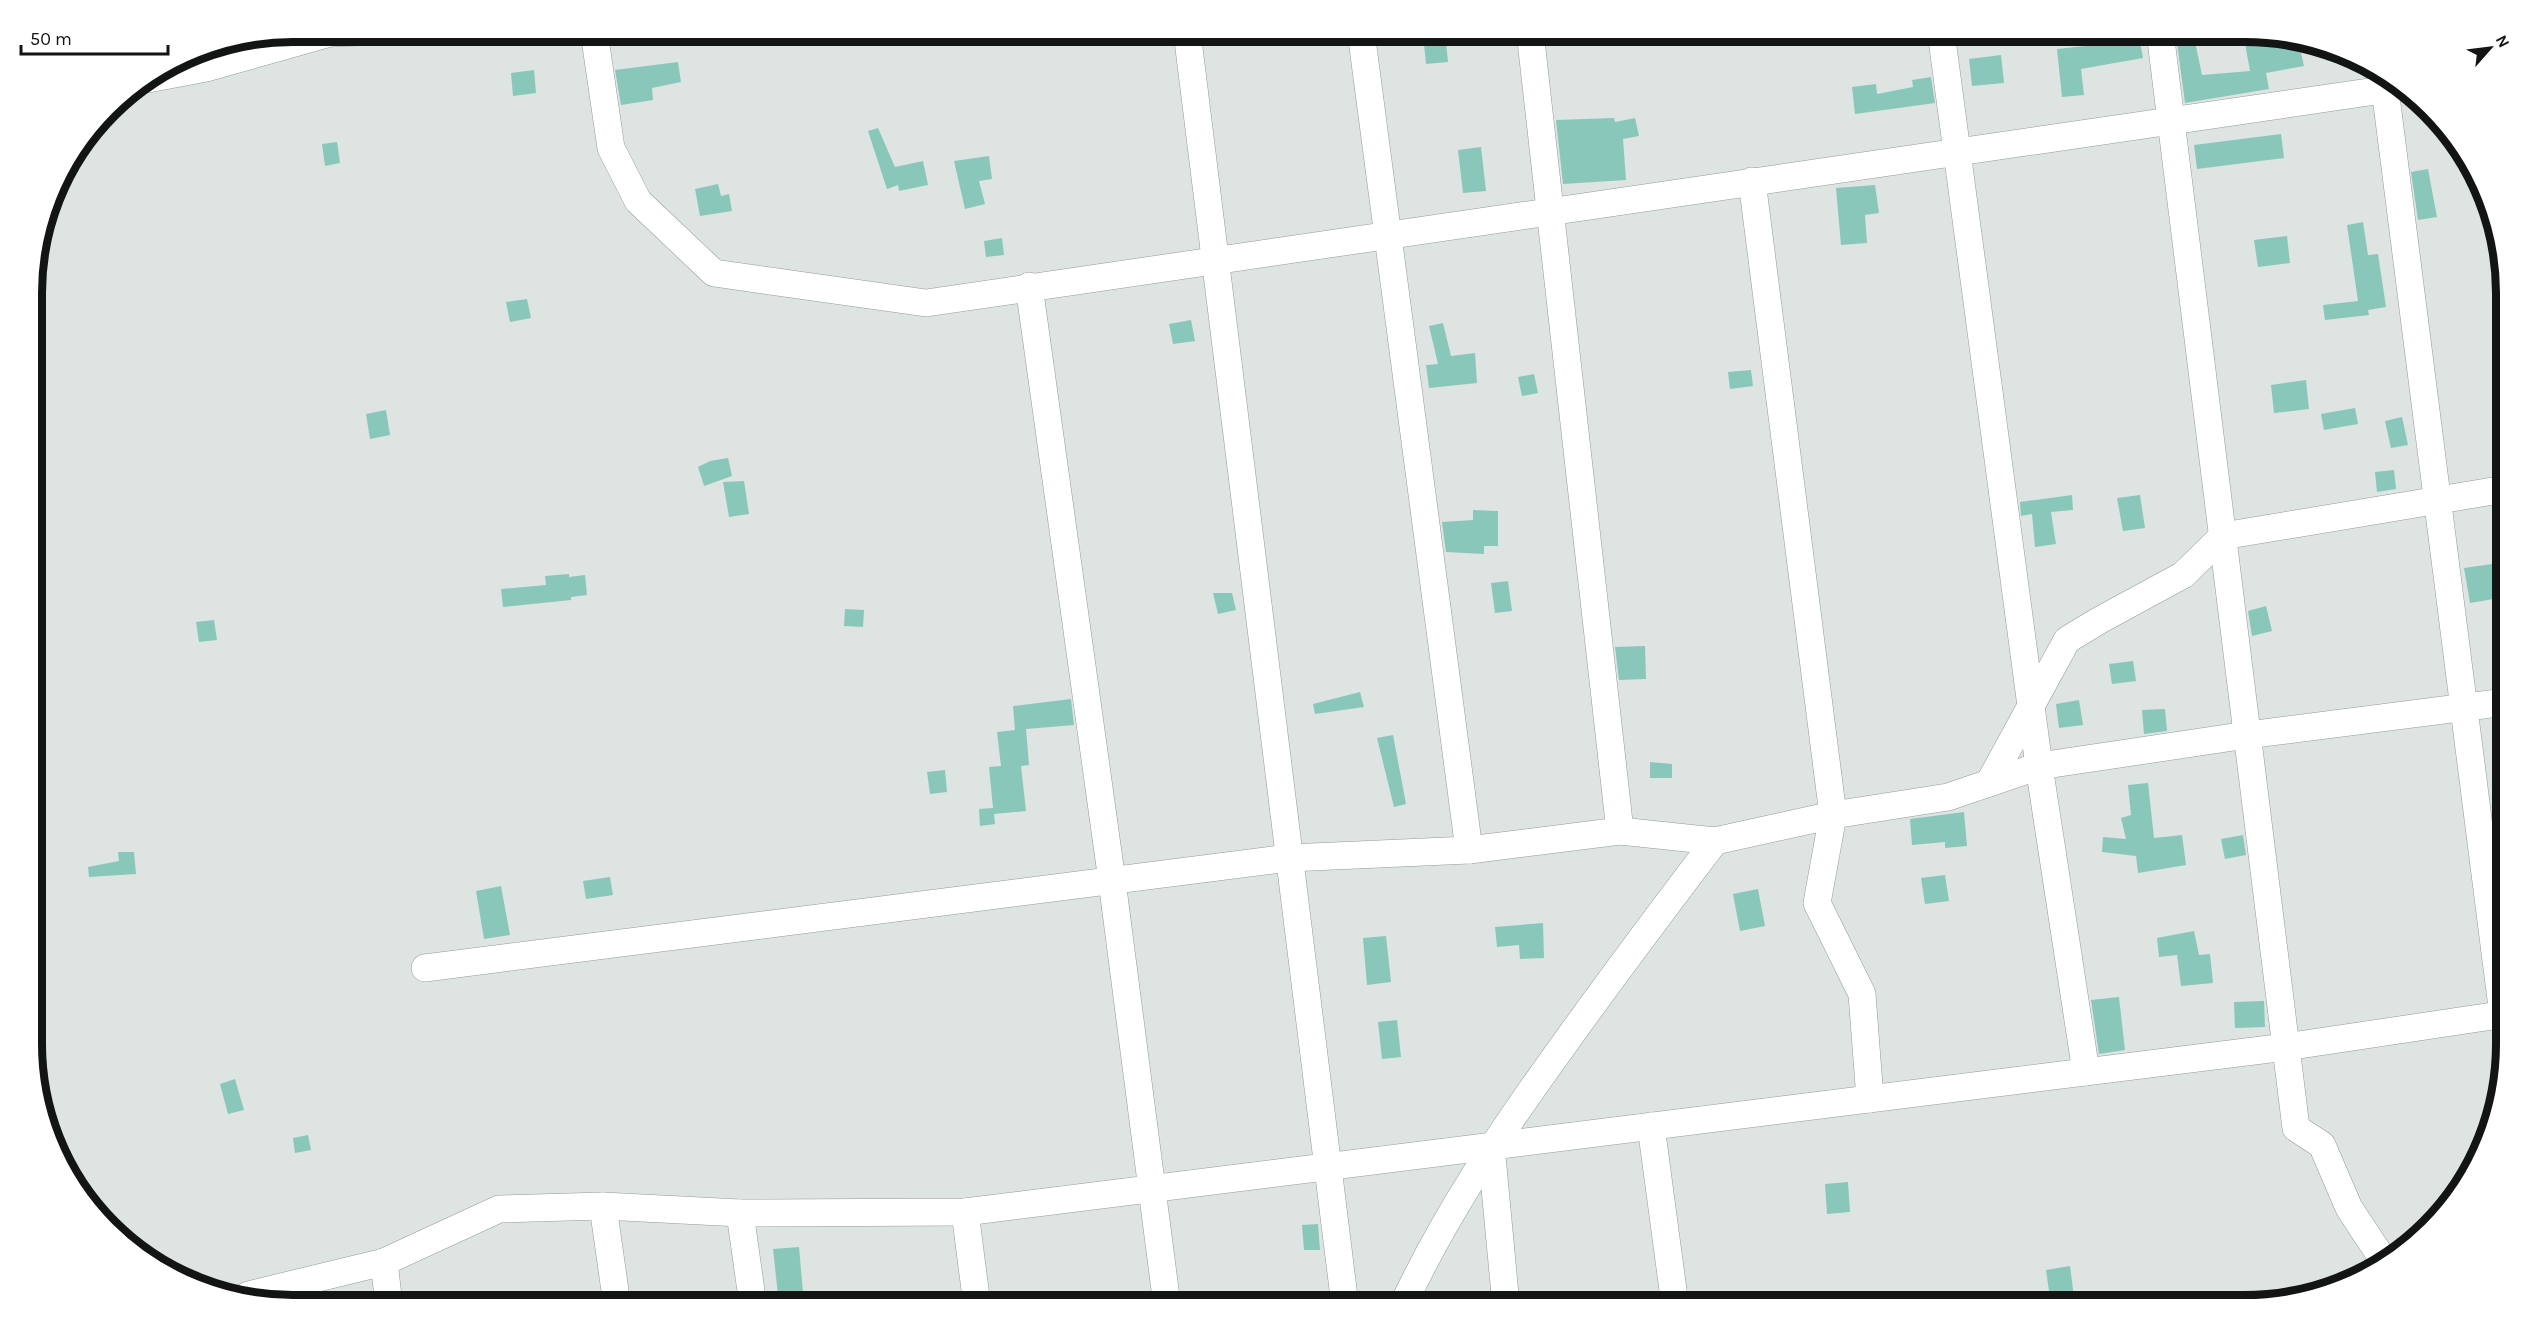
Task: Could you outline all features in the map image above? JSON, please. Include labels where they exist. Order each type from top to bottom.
[{"type":"street","points":[[167,76],[206,68],[298,42]]},
{"type":"street","points":[[595,42],[611,148],[638,201],[714,273],[926,303],[1029,286],[2171,120],[2385,84]]},
{"type":"street","points":[[1188,42],[1344,1295]]},
{"type":"street","points":[[1362,42],[1469,850]]},
{"type":"street","points":[[1531,42],[1620,831]]},
{"type":"street","points":[[1942,42],[2031,709],[2086,1072]]},
{"type":"street","points":[[2161,42],[2296,1128],[2322,1145],[2349,1208],[2381,1255]]},
{"type":"street","points":[[2391,88],[2437,499],[2496,954]]},
{"type":"street","points":[[1752,181],[1833,815],[1817,903],[1862,994],[1870,1098]]},
{"type":"street","points":[[1029,286],[1112,880],[1166,1295]]},
{"type":"street","points":[[1989,783],[2067,640],[2183,575],[2223,536],[2496,490]]},
{"type":"street","points":[[425,968],[1289,858],[1469,850],[1620,831],[1715,841],[1833,815],[1948,797],[2039,765],[2247,735],[2496,703]]},
{"type":"street","points":[[1407,1295],[1421,1266],[1491,1146],[1620,966],[1715,841]]},
{"type":"street","points":[[258,1293],[384,1262],[499,1209],[603,1206],[740,1213],[964,1212],[2286,1047],[2496,1015]]},
{"type":"street","points":[[1651,1126],[1675,1295]]},
{"type":"street","points":[[1491,1146],[1505,1295]]},
{"type":"street","points":[[603,1206],[616,1295]]},
{"type":"street","points":[[964,1212],[976,1295]]},
{"type":"street","points":[[740,1213],[752,1295]]},
{"type":"street","points":[[384,1262],[388,1295]]},
{"type":"building","points":[[1424,42],[1446,42],[1448,62],[1426,64]]},
{"type":"building","points":[[2104,42],[2140,42],[2143,58],[2081,69],[2084,95],[2062,97],[2057,49],[2104,44]]},
{"type":"building","points":[[2195,42],[2202,75],[2250,71],[2245,42],[2278,44],[2288,46],[2288,50],[2300,49],[2304,66],[2266,73],[2269,89],[2185,103],[2177,43]]},
{"type":"building","points":[[2001,55],[2004,83],[1972,86],[1969,59]]},
{"type":"building","points":[[678,62],[681,82],[652,88],[653,100],[621,105],[615,70]]},
{"type":"building","points":[[534,70],[536,93],[513,96],[511,73]]},
{"type":"building","points":[[1931,77],[1935,103],[1855,114],[1852,87],[1876,84],[1877,94],[1913,87],[1912,80]]},
{"type":"building","points":[[1614,118],[1615,122],[1635,118],[1639,136],[1623,139],[1626,180],[1563,184],[1556,120]]},
{"type":"building","points":[[878,128],[895,167],[923,161],[928,185],[899,191],[898,185],[887,189],[868,131]]},
{"type":"building","points":[[2281,134],[2284,158],[2197,169],[2194,145]]},
{"type":"building","points":[[337,142],[340,163],[325,166],[322,144]]},
{"type":"building","points":[[1481,147],[1486,191],[1463,193],[1458,150]]},
{"type":"building","points":[[989,156],[992,179],[979,181],[985,204],[965,209],[954,161]]},
{"type":"building","points":[[2428,169],[2437,217],[2418,220],[2411,172]]},
{"type":"building","points":[[718,184],[721,196],[729,194],[732,211],[700,216],[695,189]]},
{"type":"building","points":[[1875,185],[1879,213],[1865,215],[1867,243],[1841,245],[1836,188]]},
{"type":"building","points":[[2363,222],[2368,255],[2378,254],[2386,307],[2368,310],[2369,315],[2325,320],[2323,305],[2358,301],[2347,225]]},
{"type":"building","points":[[2287,236],[2290,263],[2258,267],[2254,240]]},
{"type":"building","points":[[1002,238],[1004,255],[986,257],[984,241]]},
{"type":"building","points":[[527,299],[531,318],[510,322],[506,302]]},
{"type":"building","points":[[1191,320],[1195,341],[1173,344],[1169,324]]},
{"type":"building","points":[[1443,323],[1451,356],[1475,353],[1477,383],[1429,388],[1426,365],[1438,364],[1429,326]]},
{"type":"building","points":[[1751,370],[1753,386],[1730,389],[1728,372]]},
{"type":"building","points":[[1534,374],[1538,393],[1522,396],[1518,377]]},
{"type":"building","points":[[2306,380],[2309,409],[2274,413],[2271,385]]},
{"type":"building","points":[[2355,408],[2358,424],[2324,430],[2321,414]]},
{"type":"building","points":[[386,410],[390,435],[370,439],[366,414]]},
{"type":"building","points":[[2402,417],[2408,445],[2391,448],[2385,421]]},
{"type":"building","points":[[728,458],[732,476],[704,486],[698,467],[710,461]]},
{"type":"building","points":[[2394,470],[2396,489],[2377,492],[2375,472]]},
{"type":"building","points":[[744,481],[749,514],[729,517],[723,482]]},
{"type":"building","points":[[2072,495],[2073,510],[2051,512],[2056,544],[2035,547],[2032,514],[2021,516],[2020,502]]},
{"type":"building","points":[[2140,495],[2145,528],[2123,531],[2117,498]]},
{"type":"building","points":[[1473,510],[1498,511],[1498,546],[1484,546],[1484,554],[1446,552],[1442,522],[1473,520]]},
{"type":"building","points":[[2496,563],[2496,599],[2470,603],[2464,568]]},
{"type":"building","points":[[569,574],[569,577],[585,575],[587,595],[571,597],[571,600],[503,607],[501,589],[546,585],[545,576]]},
{"type":"building","points":[[1508,581],[1512,611],[1495,613],[1491,583]]},
{"type":"building","points":[[1213,593],[1232,593],[1236,610],[1218,614]]},
{"type":"building","points":[[2266,606],[2272,631],[2252,636],[2248,611]]},
{"type":"building","points":[[845,609],[864,610],[863,627],[844,626]]},
{"type":"building","points":[[214,620],[217,640],[199,642],[196,622]]},
{"type":"building","points":[[1645,646],[1646,679],[1619,680],[1615,647]]},
{"type":"building","points":[[2133,661],[2136,681],[2112,684],[2109,664]]},
{"type":"building","points":[[1360,692],[1364,707],[1315,714],[1313,704]]},
{"type":"building","points":[[1071,699],[1074,725],[1026,729],[1029,765],[1021,766],[1026,811],[994,814],[995,824],[980,826],[979,809],[993,808],[989,767],[1001,766],[997,732],[1015,730],[1013,706]]},
{"type":"building","points":[[2079,700],[2083,725],[2059,728],[2056,704]]},
{"type":"building","points":[[2165,709],[2167,731],[2144,734],[2142,710]]},
{"type":"building","points":[[1393,735],[1406,804],[1394,807],[1377,738]]},
{"type":"building","points":[[1650,762],[1672,764],[1672,778],[1650,778]]},
{"type":"building","points":[[945,770],[947,792],[930,794],[927,772]]},
{"type":"building","points":[[2148,783],[2154,838],[2182,835],[2186,865],[2138,873],[2136,856],[2102,852],[2103,837],[2126,839],[2121,818],[2131,815],[2128,785]]},
{"type":"building","points":[[1964,812],[1967,846],[1945,848],[1945,842],[1912,845],[1910,819]]},
{"type":"building","points":[[2243,835],[2246,855],[2225,859],[2221,839]]},
{"type":"building","points":[[118,852],[134,852],[136,874],[89,877],[88,867],[119,861]]},
{"type":"building","points":[[1945,875],[1949,901],[1925,904],[1921,878]]},
{"type":"building","points":[[610,877],[613,895],[586,899],[583,881]]},
{"type":"building","points":[[501,886],[510,935],[484,939],[476,891]]},
{"type":"building","points":[[1758,889],[1765,926],[1740,931],[1733,894]]},
{"type":"building","points":[[1543,923],[1544,958],[1520,959],[1519,945],[1497,947],[1495,927]]},
{"type":"building","points":[[2194,931],[2199,955],[2210,954],[2213,983],[2181,986],[2177,955],[2159,957],[2157,938]]},
{"type":"building","points":[[1386,936],[1391,982],[1367,985],[1363,938]]},
{"type":"building","points":[[2119,997],[2125,1050],[2099,1054],[2091,1000]]},
{"type":"building","points":[[2264,1001],[2265,1027],[2235,1028],[2234,1002]]},
{"type":"building","points":[[1397,1020],[1401,1057],[1382,1059],[1378,1022]]},
{"type":"building","points":[[235,1079],[244,1110],[228,1114],[220,1084]]},
{"type":"building","points":[[308,1135],[311,1150],[295,1153],[293,1138]]},
{"type":"building","points":[[1848,1182],[1850,1212],[1827,1214],[1825,1184]]},
{"type":"building","points":[[1318,1224],[1320,1250],[1304,1250],[1302,1225]]},
{"type":"building","points":[[799,1247],[803,1293],[778,1295],[773,1249]]},
{"type":"building","points":[[2070,1266],[2074,1295],[2050,1295],[2046,1270]]}]
